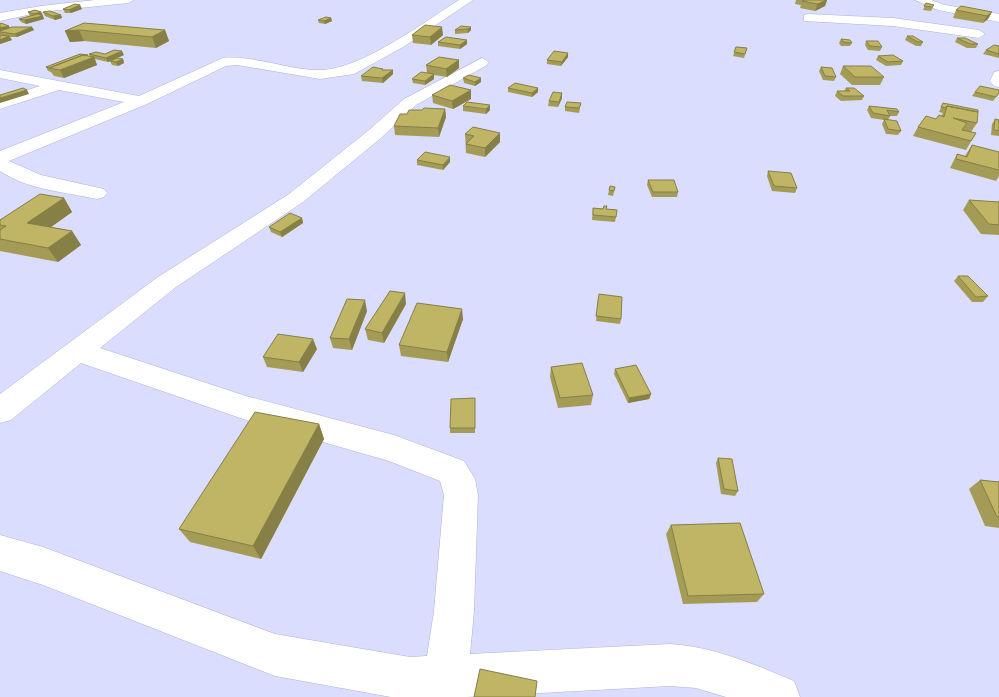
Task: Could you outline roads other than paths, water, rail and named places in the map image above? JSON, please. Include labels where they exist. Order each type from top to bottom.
[{"type":"street","points":[[0,17],[41,9],[128,0]]},
{"type":"street","points":[[0,158],[141,101],[215,65],[229,61],[320,75],[349,71],[398,44],[467,0]]},
{"type":"street","points":[[914,25],[911,17],[913,8],[922,1],[942,8],[999,20]]},
{"type":"street","points":[[808,18],[866,20],[914,25],[979,34],[993,40]]},
{"type":"street","points":[[979,34],[978,30],[999,20]]},
{"type":"street","points":[[0,411],[167,282],[296,198],[375,134],[410,102],[482,62]]},
{"type":"street","points":[[0,74],[141,101]]},
{"type":"street","points":[[999,76],[997,81],[999,83]]},
{"type":"street","points":[[0,104],[59,85]]},
{"type":"street","points":[[0,163],[10,170],[34,179],[97,193]]},
{"type":"street","points":[[93,338],[86,347],[87,353],[92,357],[246,408],[394,449],[452,472],[458,479],[461,495],[454,611],[446,676]]},
{"type":"street","points":[[0,553],[43,566],[275,654],[410,679],[670,665],[696,667],[738,678],[778,697]]}]
